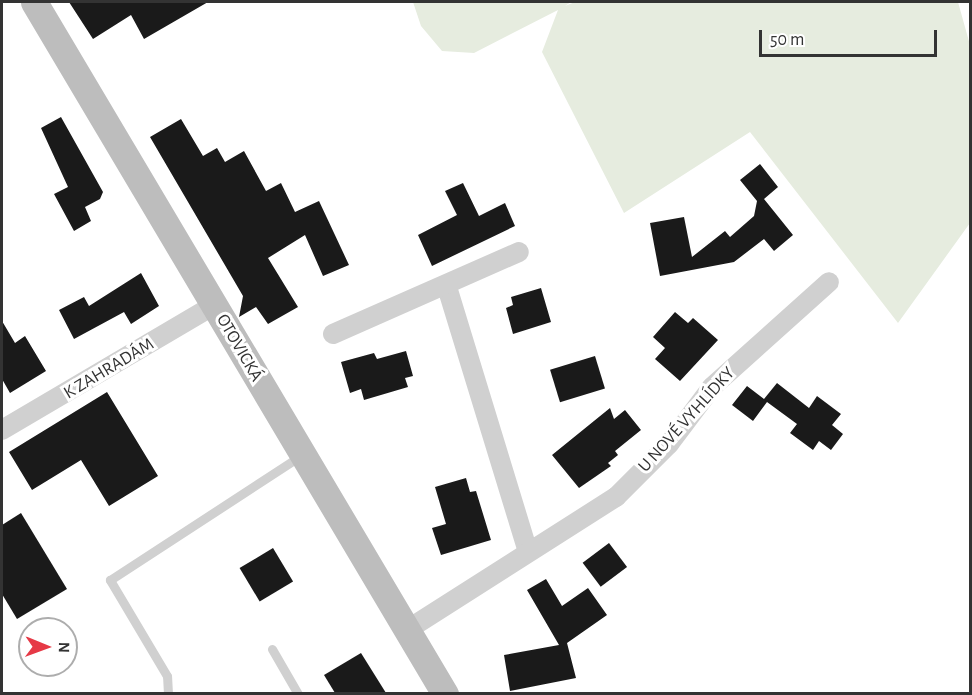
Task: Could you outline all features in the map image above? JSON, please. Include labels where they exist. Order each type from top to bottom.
[{"type":"street","name":"OTOVICKÁ","points":[[34,2],[445,693]]},
{"type":"street","points":[[333,334],[447,287],[519,252]]},
{"type":"street","name":"U NOVÉ VYHLÍDKY","points":[[407,630],[615,497],[669,444],[711,387],[829,282]]},
{"type":"street","points":[[447,287],[528,552]]},
{"type":"street","name":"K ZAHRADÁM","points":[[2,430],[214,305]]},
{"type":"lane","points":[[168,693],[167,676],[110,580],[302,455]]},
{"type":"lane","points":[[272,649],[298,693]]},
{"type":"shaded area","points":[[413,2],[571,2],[565,6],[575,2],[958,2],[970,45],[970,223],[898,323],[750,132],[624,213],[542,52],[558,10],[474,53],[442,51],[421,26]]},
{"type":"building","points":[[69,2],[208,2],[144,39],[131,15],[93,39]]},
{"type":"building","points":[[61,117],[103,192],[100,199],[85,207],[91,221],[74,231],[54,194],[68,187],[41,128]]},
{"type":"building","points":[[181,119],[203,156],[217,148],[225,162],[244,151],[266,191],[281,183],[295,212],[319,201],[349,265],[323,276],[305,235],[268,258],[298,307],[268,324],[256,307],[239,317],[243,296],[150,137]]},
{"type":"building","points":[[760,164],[778,187],[764,199],[793,235],[774,251],[764,239],[734,262],[660,276],[650,223],[684,217],[692,257],[725,231],[730,237],[754,216],[757,201],[740,180]]},
{"type":"building","points":[[463,183],[479,216],[505,203],[515,226],[432,266],[418,235],[457,215],[445,191]]},
{"type":"building","points":[[141,273],[159,306],[131,324],[124,312],[74,339],[59,310],[84,297],[89,306]]},
{"type":"building","points":[[541,288],[551,322],[513,334],[506,308],[513,305],[511,297]]},
{"type":"building","points":[[675,312],[688,323],[693,318],[718,340],[680,381],[655,359],[665,348],[653,337]]},
{"type":"building","points":[[2,321],[15,343],[25,336],[46,371],[10,393],[2,379]]},
{"type":"building","points":[[406,351],[413,376],[405,378],[408,387],[364,400],[361,389],[350,393],[341,362],[374,353],[377,359]]},
{"type":"building","points":[[595,356],[605,389],[560,402],[550,370]]},
{"type":"building","points":[[777,383],[809,408],[817,396],[841,414],[832,425],[843,434],[831,450],[819,441],[813,450],[790,433],[797,424],[767,402],[753,421],[732,405],[747,386],[764,399]]},
{"type":"building","points":[[107,392],[158,476],[109,506],[81,460],[32,490],[9,452]]},
{"type":"building","points":[[610,408],[614,419],[625,410],[641,430],[615,451],[618,455],[608,463],[611,466],[579,488],[552,455]]},
{"type":"building","points":[[466,478],[470,492],[476,491],[491,540],[441,555],[432,528],[446,524],[435,487]]},
{"type":"building","points":[[21,513],[67,589],[17,619],[2,594],[2,525]]},
{"type":"building","points":[[609,543],[627,567],[601,587],[583,563]]},
{"type":"building","points":[[273,548],[293,581],[260,602],[240,568]]},
{"type":"building","points":[[546,579],[562,606],[588,588],[607,615],[567,643],[576,678],[510,691],[504,655],[559,645],[527,590]]},
{"type":"building","points":[[361,653],[386,693],[335,693],[324,675]]}]
